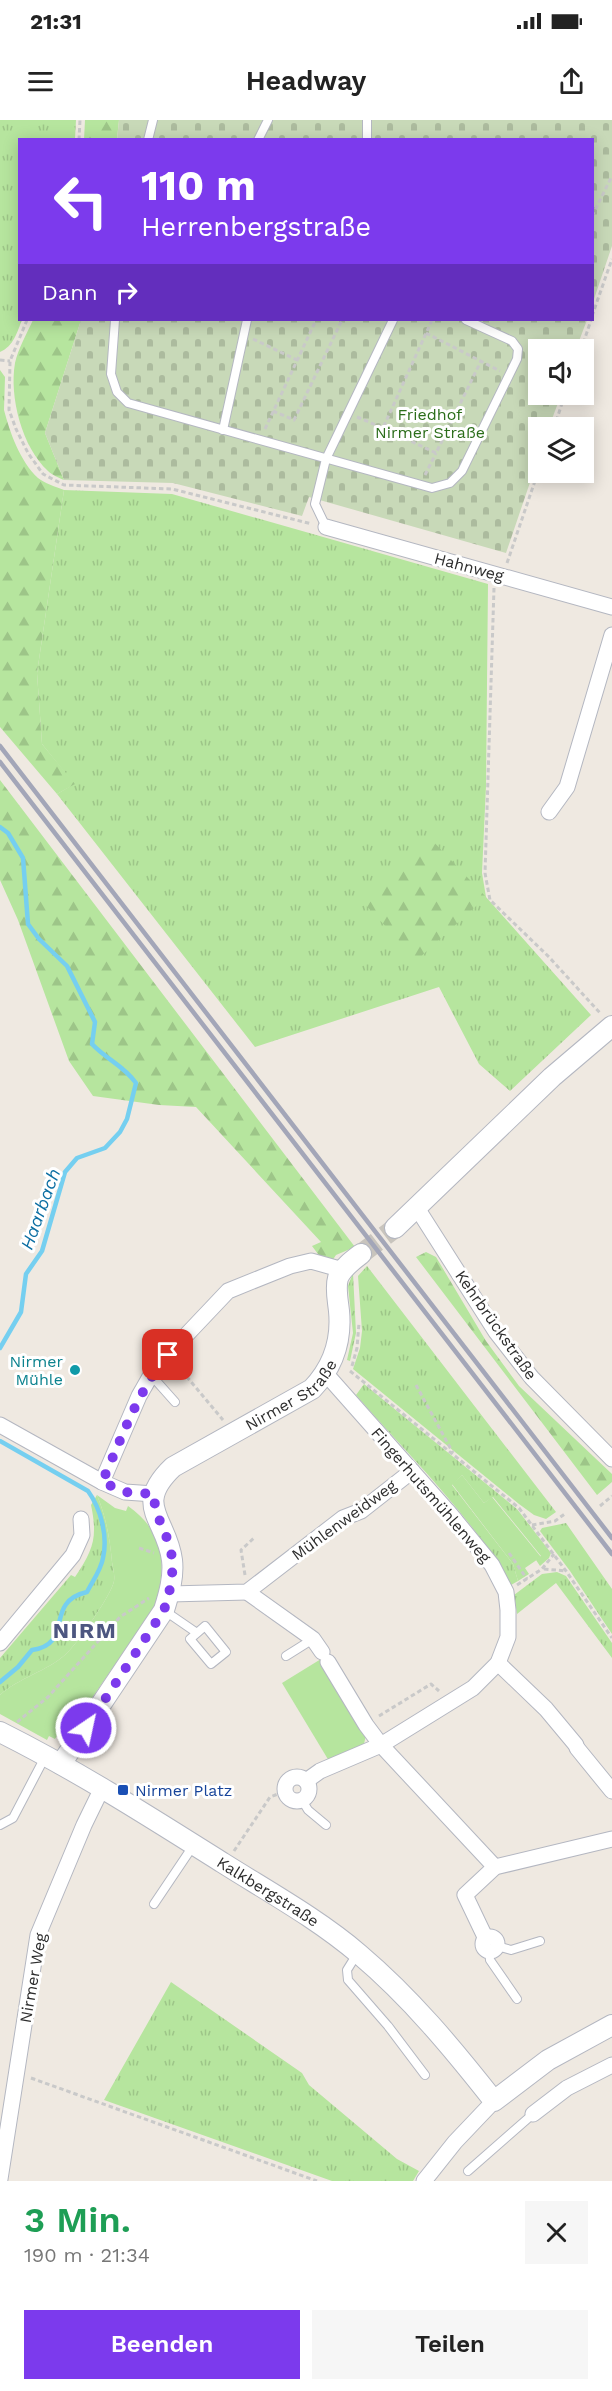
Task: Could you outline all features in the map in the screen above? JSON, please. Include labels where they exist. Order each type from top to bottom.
[{"type":"street","name":"Hahnweg","points":[[326,527],[612,607]]},
{"type":"street","points":[[549,812],[567,787],[612,635]]},
{"type":"street","points":[[395,1228],[552,1077],[612,1026]]},
{"type":"street","name":"Kehrbrückstraße","points":[[417,1208],[496,1332],[532,1378],[612,1458]]},
{"type":"street","points":[[102,1482],[139,1396],[151,1375],[228,1291],[290,1266],[311,1261],[343,1270],[361,1254]]},
{"type":"street","name":"Nirmer Straße","points":[[154,1494],[159,1480],[173,1467],[312,1389],[326,1374],[335,1357],[339,1316],[338,1278],[343,1270]]},
{"type":"street","name":"Fingerhutsmühlenweg","points":[[286,1791],[287,1784],[292,1779],[300,1778],[306,1781],[320,1772],[381,1745],[473,1688],[498,1663],[508,1637],[506,1592],[492,1565],[326,1374]]},
{"type":"street","points":[[0,1425],[102,1482],[125,1492],[154,1494],[154,1507],[169,1544],[172,1560],[168,1598],[53,1760]]},
{"type":"street","name":"Mühlenweidweg","points":[[247,1592],[343,1518],[362,1511],[412,1471]]},
{"type":"street","points":[[0,1643],[73,1555],[82,1535],[81,1519]]},
{"type":"street","points":[[168,1598],[247,1592],[321,1651],[366,1725],[381,1745],[495,1867]]},
{"type":"street","points":[[498,1663],[546,1709],[612,1791]]},
{"type":"street","name":"Kalkbergstraße","points":[[1,1732],[102,1788],[293,1907],[358,1953],[416,2006],[494,2101]]},
{"type":"street","points":[[286,1791],[292,1800],[306,1798],[309,1790],[306,1781]]},
{"type":"street","name":"Nirmer Weg","points":[[0,2179],[38,1935],[102,1788]]},
{"type":"street","points":[[491,1945],[465,1895],[495,1867],[612,1839]]},
{"type":"street","points":[[424,2181],[455,2142],[494,2101],[548,2060],[583,2038],[612,2025]]},
{"type":"street","points":[[533,2114],[567,2088],[612,2065]]},
{"type":"lane","points":[[148,138],[153,120]]},
{"type":"lane","points":[[259,138],[268,120]]},
{"type":"lane","points":[[367,120],[368,138]]},
{"type":"lane","points":[[115,321],[111,374],[117,392],[128,403],[432,488],[450,483],[462,471],[517,359],[518,349],[512,341],[468,321]]},
{"type":"lane","points":[[223,430],[247,321]]},
{"type":"lane","points":[[326,527],[315,504],[327,459],[393,321]]},
{"type":"lane","points":[[151,1375],[175,1402]]},
{"type":"lane","points":[[168,1598],[197,1633]]},
{"type":"lane","points":[[205,1626],[226,1652],[210,1664],[190,1639],[197,1633],[205,1626]]},
{"type":"lane","points":[[286,1656],[321,1651]]},
{"type":"lane","points":[[0,1825],[13,1818],[53,1760]]},
{"type":"lane","points":[[302,1800],[308,1810],[326,1825]]},
{"type":"lane","points":[[154,1904],[194,1845]]},
{"type":"lane","points":[[517,1999],[490,1960],[491,1945],[511,1950],[540,1941]]},
{"type":"lane","points":[[358,1953],[347,1970],[348,1980],[388,2026],[425,2075]]},
{"type":"lane","points":[[468,2171],[533,2114]]},
{"type":"path","points":[[79,138],[80,120]]},
{"type":"path","points":[[594,212],[612,176]]},
{"type":"path","points":[[594,312],[612,259]]},
{"type":"path","points":[[27,321],[10,361],[9,410],[20,437],[43,474],[64,485],[172,489],[326,527]]},
{"type":"path","points":[[260,440],[316,321]]},
{"type":"path","points":[[273,411],[294,420],[342,321]]},
{"type":"path","points":[[383,428],[432,321]]},
{"type":"path","points":[[585,339],[591,321]]},
{"type":"path","points":[[426,333],[510,375]]},
{"type":"path","points":[[244,334],[297,360]]},
{"type":"path","points":[[0,360],[10,361]]},
{"type":"path","points":[[420,484],[481,361]]},
{"type":"path","points":[[348,414],[436,453]]},
{"type":"path","points":[[534,483],[494,593],[486,886],[490,900],[501,913],[549,957],[612,1026]]},
{"type":"path","points":[[168,1355],[233,1433]]},
{"type":"path","points":[[350,1371],[519,1508],[612,1638]]},
{"type":"path","points":[[357,1388],[363,1381]]},
{"type":"path","points":[[416,1385],[454,1454]]},
{"type":"path","points":[[600,1506],[612,1496]]},
{"type":"path","points":[[532,1525],[555,1521],[566,1513]]},
{"type":"path","points":[[247,1592],[241,1550],[254,1538]]},
{"type":"path","points":[[509,1553],[527,1579]]},
{"type":"path","points":[[506,1592],[542,1569],[554,1554]]},
{"type":"path","points":[[542,1569],[566,1571]]},
{"type":"path","points":[[1,1732],[48,1697],[120,1617],[151,1597],[168,1598]]},
{"type":"path","points":[[366,1725],[431,1684],[452,1701]]},
{"type":"path","points":[[233,1853],[270,1797],[286,1791]]},
{"type":"path","points":[[18,2073],[317,2181]]},
{"type":"green space","points":[[0,120],[76,120],[75,138],[18,138],[18,321],[22,321],[12,342],[0,352]]},
{"type":"green space","points":[[85,120],[119,120],[117,138],[84,138]]},
{"type":"green space","points":[[119,120],[612,120],[612,246],[594,299],[594,138],[117,138]]},
{"type":"green space","points":[[33,321],[81,321],[45,433],[64,480],[48,471],[39,461],[31,449],[20,421],[14,391],[14,376],[20,347]]},
{"type":"green space","name":"Friedhof Nirmer Straße","points":[[81,321],[587,321],[580,339],[528,339],[528,405],[557,405],[553,417],[528,417],[528,483],[530,483],[506,553],[309,497],[302,516],[173,483],[64,480],[45,433]]},
{"type":"green space","points":[[0,370],[5,377],[4,410],[0,410]]},
{"type":"green space","points":[[0,410],[4,410],[16,446],[32,471],[43,482],[64,490],[37,673],[42,744],[75,784],[57,794],[0,727]]},
{"type":"green space","points":[[64,490],[172,494],[488,584],[486,786],[482,873],[486,897],[591,1015],[510,1091],[479,1064],[439,987],[255,1047],[57,794],[74,784],[42,744],[37,673]]},
{"type":"green space","points":[[0,780],[355,1247],[336,1255],[332,1261],[321,1258],[312,1246],[321,1242],[196,1107],[159,1105],[93,1096],[69,1061],[18,920],[0,880]]},
{"type":"green space","points":[[429,837],[486,897],[417,960],[360,899]]},
{"type":"green space","points":[[426,1252],[436,1257],[486,1341],[519,1386],[612,1474],[612,1482],[597,1495],[416,1257]]},
{"type":"green space","points":[[367,1266],[556,1512],[546,1519],[534,1515],[353,1369],[360,1348],[362,1331],[358,1276]]},
{"type":"green space","points":[[353,1273],[356,1333],[350,1361],[347,1360],[353,1333],[348,1286]]},
{"type":"green space","points":[[364,1384],[517,1509],[551,1553],[549,1558],[540,1566],[536,1560],[541,1556],[493,1497],[484,1503],[462,1475],[452,1485],[513,1564],[518,1581],[511,1585],[459,1510],[356,1395]]},
{"type":"green space","points":[[462,1475],[484,1503],[492,1497],[541,1557],[525,1568],[529,1574],[518,1581],[513,1564],[452,1484]]},
{"type":"green space","points":[[97,1495],[109,1536],[114,1576],[112,1587],[93,1619],[66,1654],[0,1695],[0,1658],[71,1575],[75,1577],[90,1551],[94,1535],[91,1505]]},
{"type":"green space","points":[[97,1495],[115,1508],[126,1511],[128,1506],[150,1527],[160,1550],[159,1591],[155,1606],[66,1736],[59,1732],[55,1739],[49,1736],[47,1740],[0,1714],[0,1695],[66,1654],[93,1619],[112,1587],[114,1576],[109,1536]]},
{"type":"green space","points":[[566,1523],[612,1589],[612,1634],[540,1531],[542,1528]]},
{"type":"green space","points":[[557,1572],[566,1576],[612,1643],[612,1658],[556,1583],[517,1614],[514,1595],[542,1574]]},
{"type":"green space","points":[[321,1659],[366,1735],[364,1744],[329,1761],[282,1683]]},
{"type":"green space","points":[[171,1982],[302,2073],[309,2085],[397,2159],[419,2171],[413,2181],[332,2181],[104,2100]]},
{"type":"waterway","name":"Haarbach","points":[[0,827],[8,833],[23,858],[28,924],[39,939],[67,966],[95,1022],[92,1044],[136,1083],[127,1119],[120,1132],[105,1148],[77,1158],[65,1172],[42,1251],[26,1274],[21,1312],[0,1348]]},
{"type":"waterway","name":"Haarbach","points":[[0,1441],[88,1491],[100,1514],[105,1541],[102,1562],[96,1576],[87,1592],[74,1597],[66,1604],[53,1640],[45,1646],[32,1650],[18,1667],[0,1682]]},
{"type":"tunnel","points":[[361,1254],[395,1228]]},
{"type":"railway","points":[[0,746],[612,1538]]},
{"type":"railway","points":[[0,762],[612,1554]]},
{"type":"place","name":"Nirmer Mühle","points":[[75,1370]]},
{"type":"place","name":"Nirmer Platz","points":[[123,1790]]},
{"type":"district","name":"NIRM","points":[[85,1630]]},
{"type":"route","points":[[86,1728],[164,1610],[170,1590],[172,1560],[169,1544],[154,1507],[154,1494],[125,1492],[102,1482],[139,1396],[151,1375],[168,1355]]}]
